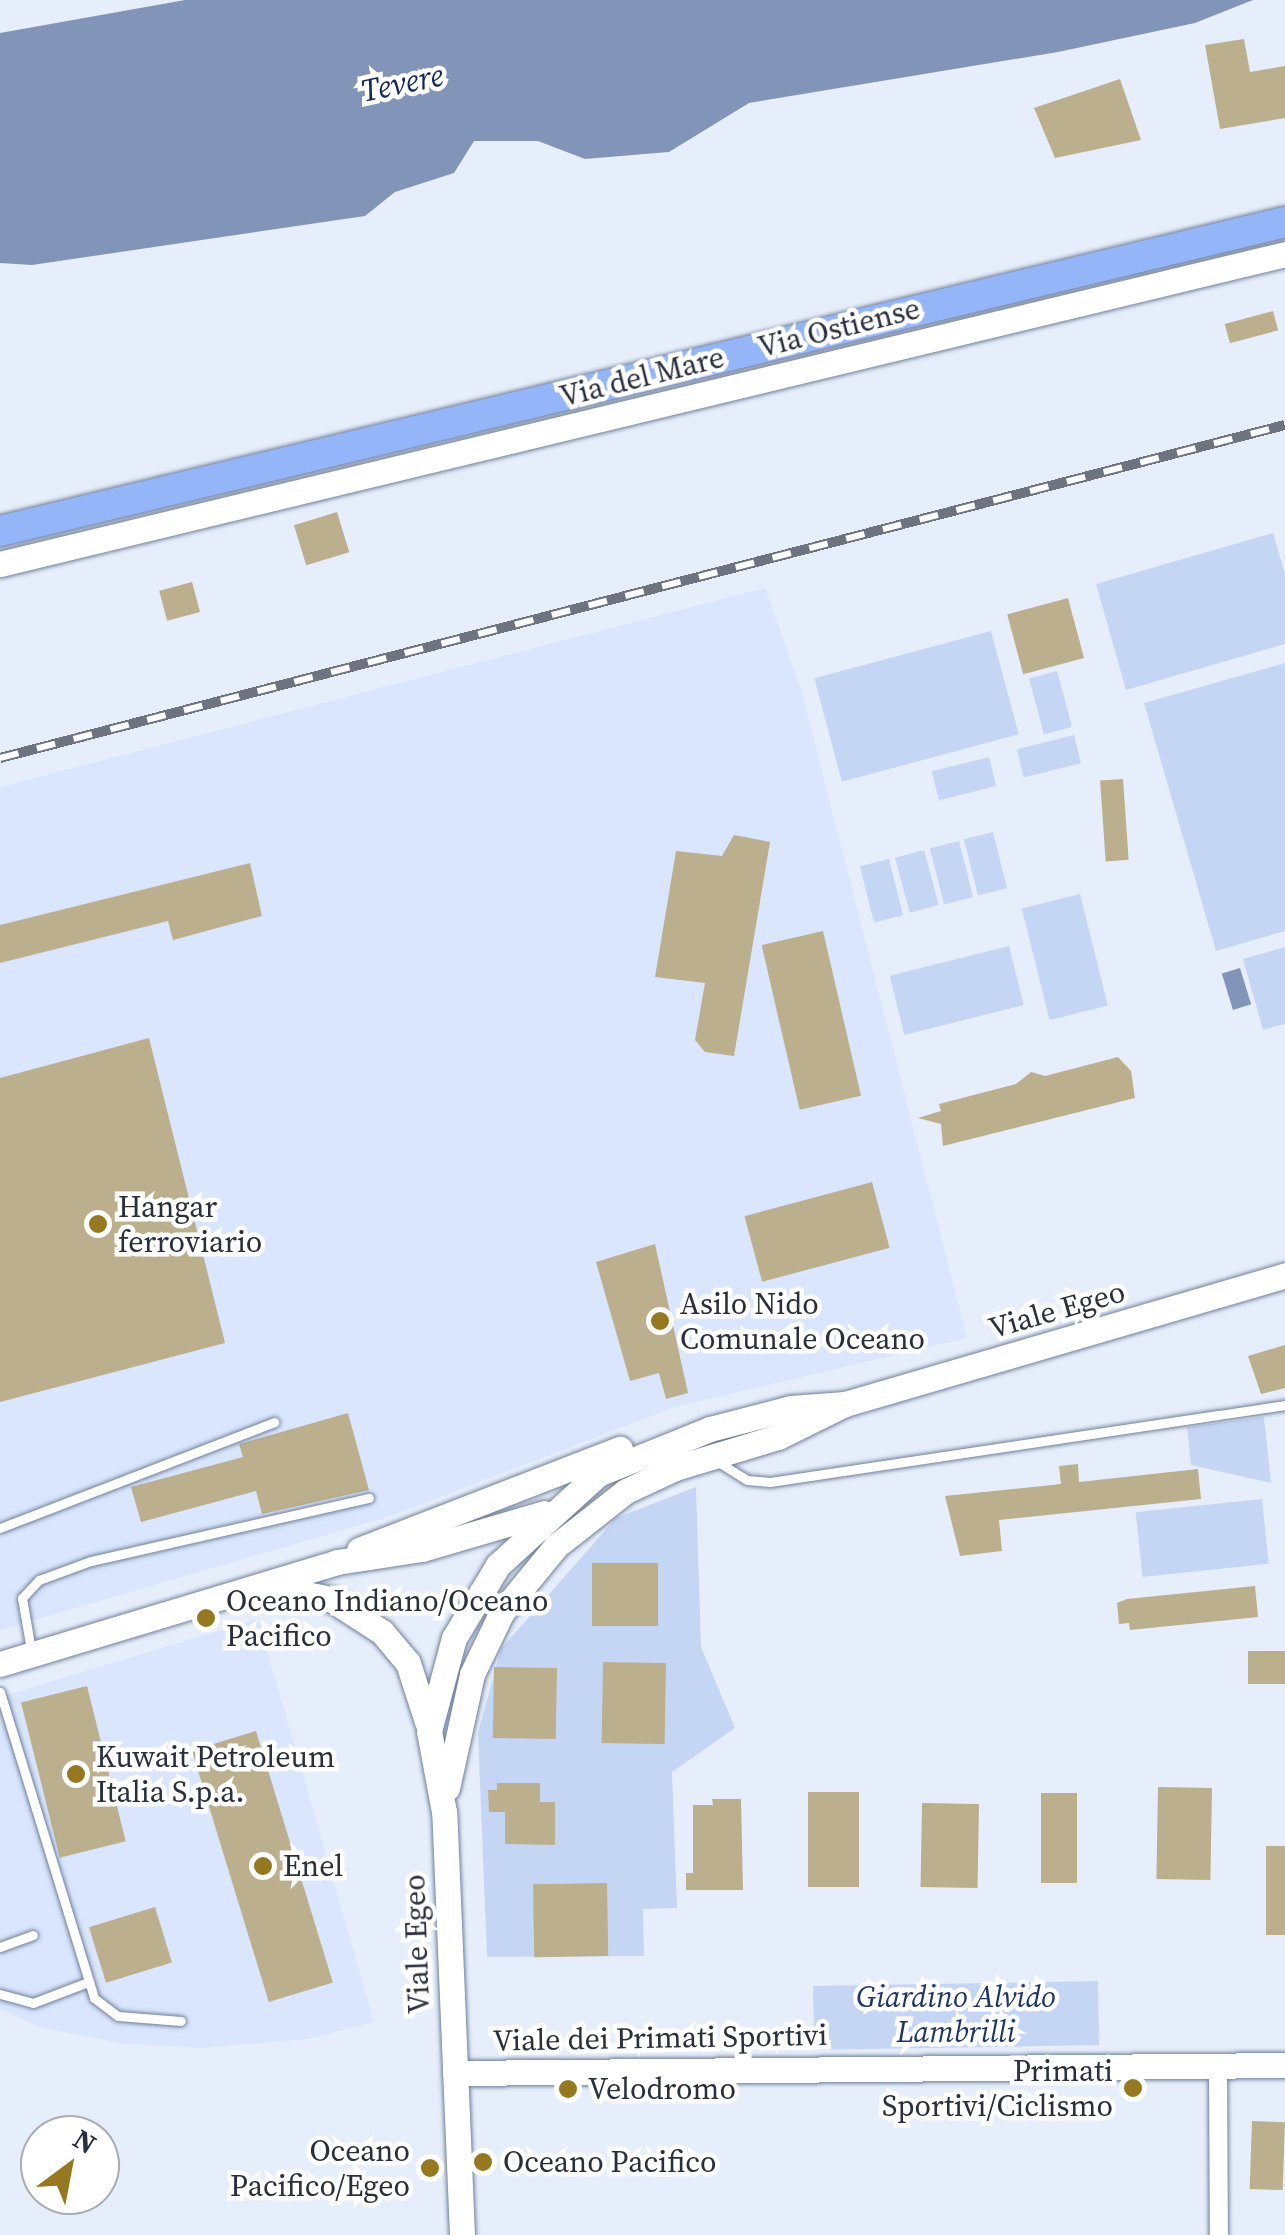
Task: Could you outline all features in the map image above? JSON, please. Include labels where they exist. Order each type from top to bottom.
[{"type":"main road","name":"Via del Mare","points":[[0,532],[1285,222]]},
{"type":"main road","name":"Via Ostiense","points":[[0,564],[1285,254]]},
{"type":"main road","name":"Viale Egeo","points":[[552,1510],[626,1491],[711,1456],[778,1436],[845,1404],[1285,1275]]},
{"type":"main road","name":"Viale Egeo","points":[[462,2235],[444,1812],[429,1731],[440,1675],[468,1610],[498,1564],[552,1510],[606,1470],[696,1433],[791,1408],[845,1404]]},
{"type":"main road","points":[[0,1664],[337,1562],[611,1452],[696,1433]]},
{"type":"main road","name":"Viale Egeo","points":[[444,1812],[456,1735],[482,1649],[511,1598],[556,1546],[626,1491]]},
{"type":"main road","points":[[498,1496],[533,1497],[552,1510],[556,1546]]},
{"type":"main road","points":[[337,1562],[422,1549],[552,1510]]},
{"type":"main road","points":[[256,1586],[331,1599],[382,1632],[408,1664],[429,1731]]},
{"type":"main road","name":"Viale dei Primati Sportivi","points":[[455,2073],[1285,2065]]},
{"type":"street","points":[[1218,2065],[1219,2235]]},
{"type":"lane","points":[[711,1456],[739,1476],[770,1482],[1285,1404]]},
{"type":"lane","points":[[0,1528],[274,1422]]},
{"type":"lane","points":[[32,1653],[22,1598],[38,1580],[91,1561],[369,1498]]},
{"type":"lane","points":[[0,1692],[88,1982],[110,2014],[182,2021]]},
{"type":"lane","points":[[0,1947],[33,1935]]},
{"type":"lane","points":[[0,1994],[40,2002],[88,1982]]},
{"type":"shaded area","points":[[765,588],[801,690],[967,1338],[675,1407],[391,1516],[0,1630],[0,787]]},
{"type":"shaded area","points":[[258,1619],[374,2022],[307,2039],[200,2048],[120,2043],[39,2027],[0,2009],[0,1697]]},
{"type":"green space","points":[[1273,533],[1285,574],[1285,644],[1126,690],[1096,584]]},
{"type":"green space","points":[[991,631],[1019,734],[842,782],[814,678]]},
{"type":"green space","points":[[1285,663],[1285,931],[1216,951],[1144,703]]},
{"type":"green space","points":[[1057,671],[1072,727],[1044,735],[1029,679]]},
{"type":"green space","points":[[1074,735],[1081,763],[1024,777],[1017,749]]},
{"type":"green space","points":[[989,757],[996,786],[939,800],[932,771]]},
{"type":"green space","points":[[993,832],[1007,888],[978,896],[964,839]]},
{"type":"green space","points":[[959,841],[973,897],[944,905],[930,848]]},
{"type":"green space","points":[[924,850],[939,905],[910,913],[895,858]]},
{"type":"green space","points":[[889,859],[903,915],[874,923],[860,866]]},
{"type":"green space","points":[[1080,894],[1108,1006],[1050,1020],[1022,909]]},
{"type":"green space","points":[[1009,946],[1024,1005],[904,1035],[890,976]]},
{"type":"green space","points":[[1285,947],[1285,1024],[1263,1030],[1243,959]]},
{"type":"green space","points":[[1264,1417],[1271,1483],[1191,1465],[1187,1427]]},
{"type":"green space","points":[[696,1487],[701,1647],[735,1728],[672,1772],[677,1908],[643,1909],[644,1956],[487,1957],[478,1733],[501,1649],[616,1518]],"holes":[[[592,1563],[657,1563],[658,1625],[592,1625]]]},
{"type":"green space","points":[[1262,1499],[1269,1564],[1142,1577],[1136,1512]]},
{"type":"green space","name":"Giardino Alvido Lambrilli","points":[[1098,1981],[1099,2045],[814,2050],[813,1986]]},
{"type":"water","name":"Tevere","points":[[185,0],[1253,0],[1195,23],[1058,52],[749,103],[669,152],[585,159],[538,141],[474,141],[454,173],[395,192],[365,216],[32,265],[0,263],[0,33]]},
{"type":"water","points":[[1240,968],[1251,1004],[1233,1010],[1222,974]]},
{"type":"building","points":[[1244,39],[1250,72],[1285,66],[1285,118],[1220,129],[1205,45]]},
{"type":"building","points":[[1120,79],[1141,140],[1055,158],[1034,108]]},
{"type":"building","points":[[1273,311],[1278,330],[1230,343],[1225,324]]},
{"type":"building","points":[[337,512],[349,552],[306,565],[294,525]]},
{"type":"building","points":[[192,582],[200,612],[167,621],[159,591]]},
{"type":"building","points":[[1068,598],[1084,658],[1023,674],[1007,614]]},
{"type":"building","points":[[1123,779],[1129,860],[1106,861],[1100,781]]},
{"type":"building","points":[[734,835],[770,842],[734,1056],[705,1052],[695,1040],[705,983],[655,977],[676,851],[722,856]]},
{"type":"building","points":[[250,863],[262,916],[173,940],[168,921],[0,963],[0,925]]},
{"type":"building","points":[[823,931],[861,1096],[800,1110],[762,945]]},
{"type":"building","name":"Hangar ferroviario","points":[[149,1038],[225,1343],[0,1402],[0,1078]]},
{"type":"building","points":[[1118,1057],[1131,1071],[1135,1098],[943,1146],[941,1124],[918,1118],[941,1111],[939,1104],[1016,1084],[1031,1072],[1045,1076]]},
{"type":"building","points":[[872,1182],[890,1248],[762,1282],[744,1216]]},
{"type":"building","name":"Asilo Nido Comunale Oceano","points":[[655,1244],[688,1393],[666,1399],[659,1373],[630,1381],[596,1262]]},
{"type":"building","points":[[1285,1345],[1285,1388],[1261,1394],[1248,1356]]},
{"type":"building","points":[[348,1413],[369,1490],[262,1514],[256,1491],[141,1522],[131,1487],[243,1457],[239,1444]]},
{"type":"building","points":[[1078,1464],[1079,1482],[1198,1469],[1201,1499],[999,1520],[1002,1551],[960,1556],[945,1496],[1061,1484],[1059,1466]]},
{"type":"building","points":[[592,1563],[658,1563],[658,1626],[592,1626]]},
{"type":"building","points":[[1255,1586],[1258,1617],[1130,1630],[1129,1623],[1119,1624],[1117,1603],[1127,1599]]},
{"type":"building","points":[[1248,1651],[1285,1651],[1285,1684],[1248,1684]]},
{"type":"building","points":[[603,1662],[666,1663],[665,1744],[602,1743]]},
{"type":"building","points":[[494,1667],[557,1668],[556,1739],[493,1738]]},
{"type":"building","name":"Kuwait Petroleum Italia S.p.a.","points":[[87,1686],[126,1841],[60,1858],[21,1702]]},
{"type":"building","name":"Enel","points":[[256,1731],[333,1983],[269,2002],[192,1751]]},
{"type":"building","points":[[497,1783],[540,1783],[540,1802],[555,1802],[555,1845],[505,1844],[505,1812],[489,1812],[488,1790],[497,1790]]},
{"type":"building","points":[[1158,1787],[1212,1788],[1210,1880],[1156,1879]]},
{"type":"building","points":[[808,1792],[859,1792],[859,1887],[808,1887]]},
{"type":"building","points":[[1041,1793],[1077,1793],[1077,1883],[1041,1883]]},
{"type":"building","points":[[712,1799],[741,1799],[743,1890],[686,1890],[686,1873],[693,1873],[693,1805],[713,1805]]},
{"type":"building","points":[[922,1803],[979,1804],[978,1888],[921,1887]]},
{"type":"building","points":[[1266,1846],[1285,1846],[1285,1935],[1266,1935]]},
{"type":"building","points":[[607,1883],[608,1956],[534,1957],[533,1884]]},
{"type":"building","points":[[155,1907],[172,1962],[106,1983],[89,1927]]},
{"type":"building","points":[[1252,2121],[1285,2122],[1283,2190],[1250,2189]]},
{"type":"railway","points":[[0,758],[1285,425]]},
{"type":"place","name":"Hangar ferroviario","points":[[98,1224]]},
{"type":"place","name":"Asilo Nido Comunale Oceano","points":[[660,1321]]},
{"type":"place","name":"Oceano Indiano/Oceano Pacifico","points":[[206,1618]]},
{"type":"place","name":"Kuwait Petroleum Italia S.p.a.","points":[[76,1774]]},
{"type":"place","name":"Enel","points":[[263,1866]]},
{"type":"place","name":"Primati Sportivi/Ciclismo","points":[[1133,2088]]},
{"type":"place","name":"Velodromo","points":[[568,2089]]},
{"type":"place","name":"Oceano Pacifico","points":[[483,2162]]},
{"type":"place","name":"Oceano Pacifico/Egeo","points":[[430,2168]]}]
